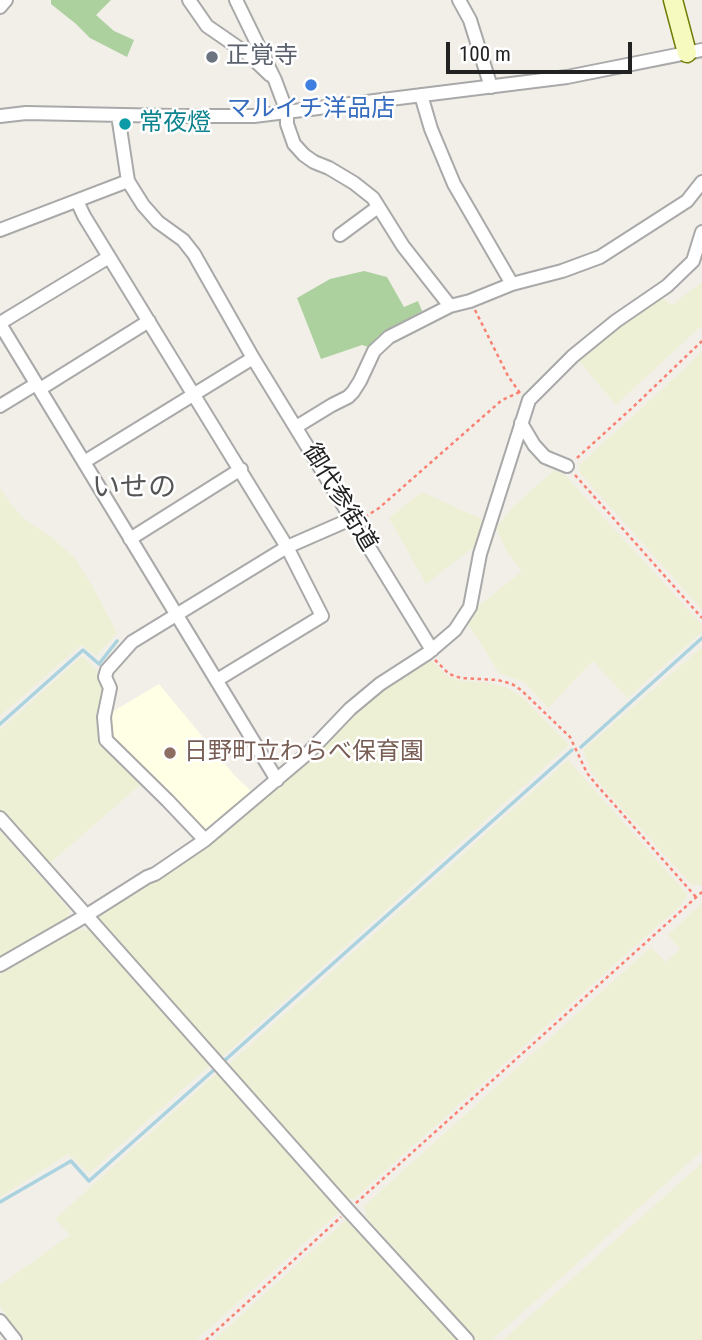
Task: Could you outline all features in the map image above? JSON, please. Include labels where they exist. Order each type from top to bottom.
[{"type":"street","points":[[0,7],[6,0]]},
{"type":"street","points":[[189,0],[207,26],[249,55],[275,80]]},
{"type":"street","points":[[236,0],[275,80],[287,112],[287,124],[294,144],[314,162],[355,183],[373,198],[403,246],[450,306]]},
{"type":"street","points":[[458,0],[470,20],[491,87]]},
{"type":"street","points":[[0,116],[26,113],[229,117],[567,78],[694,51],[673,0]]},
{"type":"street","points":[[421,95],[453,184],[512,284]]},
{"type":"street","name":"御代参街道","points":[[118,116],[128,181],[158,222],[183,240],[194,254],[253,358],[430,651]]},
{"type":"street","points":[[0,230],[128,181]]},
{"type":"street","points":[[296,427],[353,393],[374,351],[389,337],[450,306],[600,257],[687,201],[702,182]]},
{"type":"street","points":[[77,201],[83,216],[287,547],[322,616],[217,680]]},
{"type":"street","points":[[340,236],[378,207]]},
{"type":"street","points":[[0,965],[155,874],[205,840],[308,753],[370,692],[430,651],[455,630],[470,607],[480,554],[529,400],[573,356],[616,321],[667,286],[693,261],[702,232]]},
{"type":"street","points":[[109,257],[0,324],[277,779]]},
{"type":"street","points":[[0,406],[38,387],[149,321]]},
{"type":"street","points":[[84,462],[253,358]]},
{"type":"street","points":[[521,424],[545,457],[567,466]]},
{"type":"street","points":[[130,539],[240,469]]},
{"type":"street","points":[[205,840],[106,740],[104,717],[110,688],[105,677],[107,670],[132,642],[287,547],[351,519]]},
{"type":"street","points":[[0,818],[467,1340]]},
{"type":"street","points":[[0,1321],[15,1340]]},
{"type":"path","points":[[351,519],[361,519],[379,508],[502,400],[520,392],[503,367],[470,300]]},
{"type":"path","points":[[702,341],[567,466],[702,618]]},
{"type":"path","points":[[430,651],[449,674],[461,678],[498,680],[521,690],[570,737],[587,773],[696,897]]},
{"type":"path","points":[[206,1340],[702,892]]},
{"type":"shaded area","points":[[702,282],[702,328],[616,405],[578,360],[660,296],[672,305]]},
{"type":"shaded area","points":[[702,351],[702,610],[580,473],[579,465]]},
{"type":"shaded area","points":[[554,470],[564,474],[702,625],[702,632],[627,698],[593,661],[548,708],[524,682],[499,673],[467,622],[476,608],[522,571],[507,552],[496,528],[513,507]]},
{"type":"shaded area","points":[[0,487],[25,520],[50,536],[74,557],[117,633],[96,656],[81,645],[0,716]]},
{"type":"shaded area","points":[[422,492],[486,521],[474,547],[426,584],[389,518]]},
{"type":"shaded area","points":[[702,647],[702,885],[692,885],[603,788],[590,770],[583,750]]},
{"type":"shaded area","points":[[82,656],[97,670],[106,689],[100,715],[102,745],[140,785],[48,865],[0,809],[0,730]]},
{"type":"shaded area","points":[[427,659],[446,675],[460,681],[484,682],[506,687],[521,696],[569,745],[220,1059],[96,920],[99,912],[219,834],[345,721]]},
{"type":"shaded area","name":"日野町立わらべ保育園","points":[[159,684],[234,775],[252,792],[207,833],[201,832],[113,740],[110,722],[112,712]]},
{"type":"shaded area","points":[[568,760],[688,895],[681,905],[354,1199],[347,1198],[228,1065]]},
{"type":"shaded area","points":[[0,831],[70,910],[67,920],[0,960]]},
{"type":"shaded area","points":[[702,903],[702,1151],[492,1340],[476,1340],[367,1218],[364,1206],[651,947],[666,962],[680,949],[668,935]]},
{"type":"shaded area","points":[[91,929],[211,1064],[89,1173],[68,1154],[0,1197],[0,974],[75,930]]},
{"type":"shaded area","points":[[218,1072],[339,1206],[337,1214],[196,1340],[24,1340],[0,1306],[0,1285],[70,1235],[55,1219]]},
{"type":"shaded area","points":[[702,1163],[702,1340],[503,1340]]},
{"type":"shaded area","points":[[346,1220],[352,1220],[458,1340],[214,1340]]},
{"type":"green space","points":[[51,0],[111,0],[96,15],[114,31],[134,40],[127,57],[90,38],[51,4]]},
{"type":"green space","points":[[364,271],[387,277],[404,307],[418,301],[422,311],[392,328],[374,349],[362,345],[321,359],[297,298],[330,279]]},
{"type":"waterway","points":[[581,747],[702,638]]},
{"type":"waterway","points":[[0,724],[83,650],[99,664],[117,641]]},
{"type":"waterway","points":[[224,1061],[572,750]]},
{"type":"waterway","points":[[0,1202],[71,1161],[89,1181],[215,1069]]},
{"type":"place","name":"正覚寺","points":[[212,57]]},
{"type":"place","name":"マルイチ洋品店","points":[[311,85]]},
{"type":"place","name":"常夜燈","points":[[125,124]]},
{"type":"place","name":"日野町立わらべ保育園","points":[[170,753]]},
{"type":"district","name":"いせの","points":[[134,489]]}]
